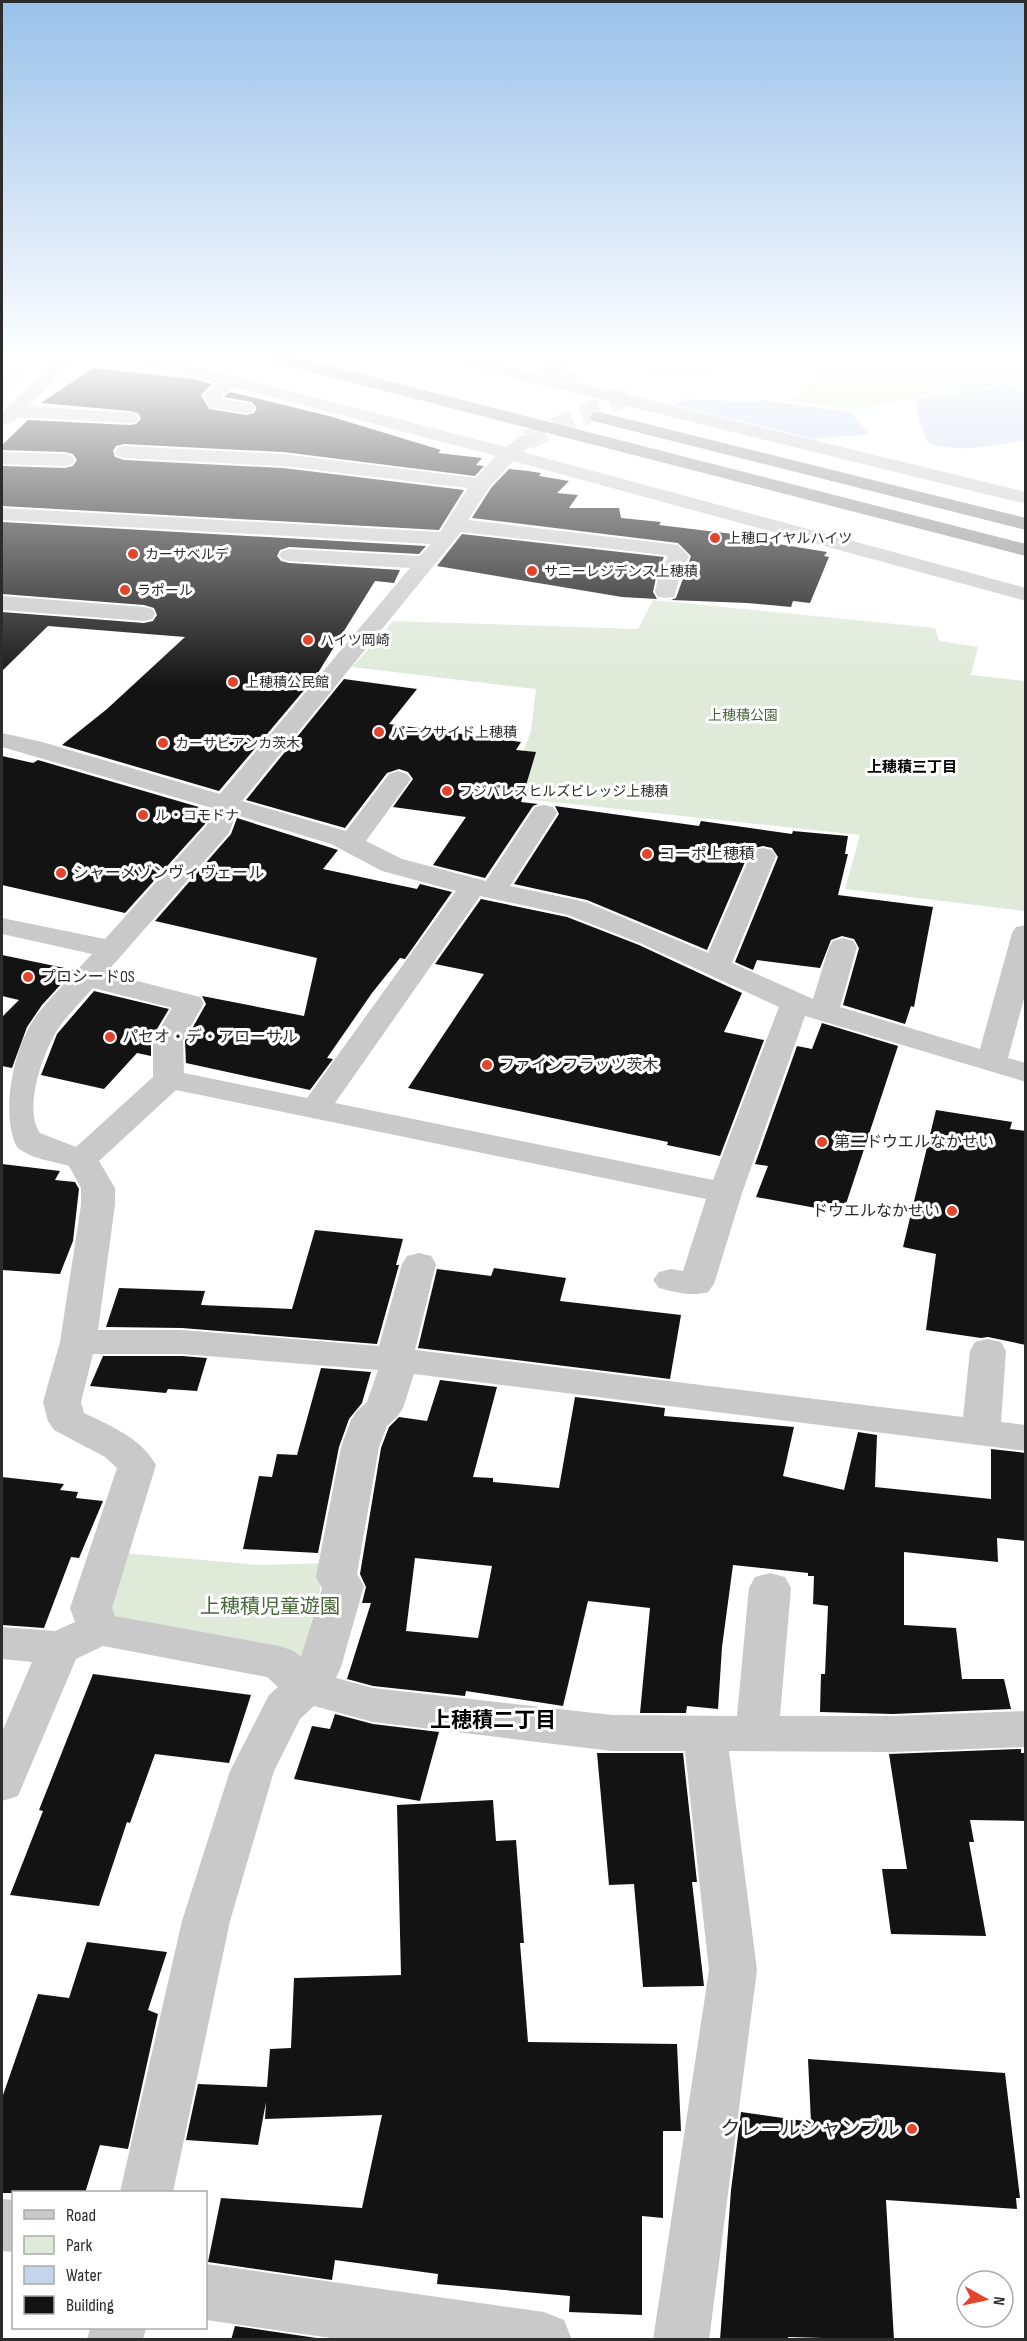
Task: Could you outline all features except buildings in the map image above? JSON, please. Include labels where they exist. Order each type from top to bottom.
[{"type":"highway","points":[[704,467],[1026,550]]},
{"type":"highway","points":[[801,467],[1026,524]]},
{"type":"street","points":[[314,484],[324,467]]},
{"type":"street","points":[[335,467],[481,484]]},
{"type":"street","points":[[374,472],[379,467]]},
{"type":"street","points":[[99,1629],[91,1608],[137,1465],[118,1447],[67,1421],[62,1402],[78,1342],[98,1205],[98,1188],[82,1159],[51,1151],[28,1139],[15,1123],[16,1088],[48,1021],[220,827],[226,804],[426,563],[449,525],[497,467]]},
{"type":"street","points":[[558,467],[1026,595]]},
{"type":"street","points":[[905,467],[1026,498]]},
{"type":"street","points":[[235,527],[248,511]]},
{"type":"street","points":[[2,514],[235,527],[449,525],[671,549],[679,556],[670,573],[666,592]]},
{"type":"street","points":[[289,555],[426,563]]},
{"type":"street","points":[[2,603],[144,614]]},
{"type":"street","points":[[2,740],[33,747],[351,843],[392,865],[576,908],[650,937],[810,1007],[1026,1073]]},
{"type":"street","points":[[351,843],[398,779]]},
{"type":"street","points":[[316,1108],[483,888],[544,813]]},
{"type":"street","points":[[716,967],[763,856]]},
{"type":"street","points":[[2,926],[111,949]]},
{"type":"street","points":[[992,1062],[1026,933]]},
{"type":"street","points":[[671,1280],[696,1284],[725,1193],[810,1007],[843,947]]},
{"type":"street","points":[[82,1159],[169,1079],[168,1040],[189,1003],[86,977]]},
{"type":"street","points":[[169,1079],[725,1193]]},
{"type":"street","points":[[147,2191],[206,1921],[252,1771],[284,1707],[307,1687],[320,1667],[343,1586],[336,1577],[360,1448],[370,1420],[384,1408],[419,1264]]},
{"type":"street","points":[[78,1342],[182,1342],[397,1359],[711,1401],[1026,1438]]},
{"type":"street","points":[[981,1433],[988,1351]]},
{"type":"street","points":[[757,1734],[770,1587]]},
{"type":"street","points":[[2,1643],[58,1648],[99,1629],[279,1663],[307,1687],[373,1705],[612,1733],[893,1734],[1026,1729]]},
{"type":"street","points":[[2,1783],[58,1648]]},
{"type":"street","points":[[681,2340],[732,1970],[705,1735]]},
{"type":"street","points":[[207,2292],[544,2340]]},
{"type":"green space","name":"上穂積公園","points":[[653,600],[935,628],[939,641],[978,647],[971,675],[1025,681],[1025,911],[845,889],[860,835],[506,797],[531,731],[536,689],[352,667],[393,621],[638,629]]},
{"type":"green space","name":"上穂積児童遊園","points":[[124,1553],[259,1565],[327,1563],[302,1657],[111,1615],[107,1599]]},
{"type":"place","name":"上穂ロイヤルハイツ","points":[[715,538]]},
{"type":"place","name":"カーサベルデ","points":[[133,554]]},
{"type":"place","name":"サニーレジデンス上穂積","points":[[532,571]]},
{"type":"place","name":"ラポール","points":[[125,590]]},
{"type":"place","name":"ハイツ岡崎","points":[[308,640]]},
{"type":"place","name":"上穂積公民館","points":[[233,682]]},
{"type":"place","name":"パークサイド上穂積","points":[[379,732]]},
{"type":"place","name":"カーサビアンカ茨木","points":[[163,743]]},
{"type":"place","name":"フジパレスヒルズビレッジ上穂積","points":[[447,791]]},
{"type":"place","name":"ル・コモドナ","points":[[143,815]]},
{"type":"place","name":"コーポ上穂積","points":[[647,854]]},
{"type":"place","name":"シャーメゾンヴィヴェール","points":[[61,873]]},
{"type":"place","name":"プロシードOS","points":[[28,977]]},
{"type":"place","name":"パセオ・デ・アローサル","points":[[110,1037]]},
{"type":"place","name":"ファインフラッツ茨木","points":[[487,1065]]},
{"type":"place","name":"第二ドウエルなかせい","points":[[822,1142]]},
{"type":"place","name":"ドウエルなかせい","points":[[952,1211]]},
{"type":"place","name":"クレールシャンブル","points":[[912,2129]]},
{"type":"district","name":"上穂積三丁目","points":[[912,767]]},
{"type":"district","name":"上穂積二丁目","points":[[493,1720]]}]
